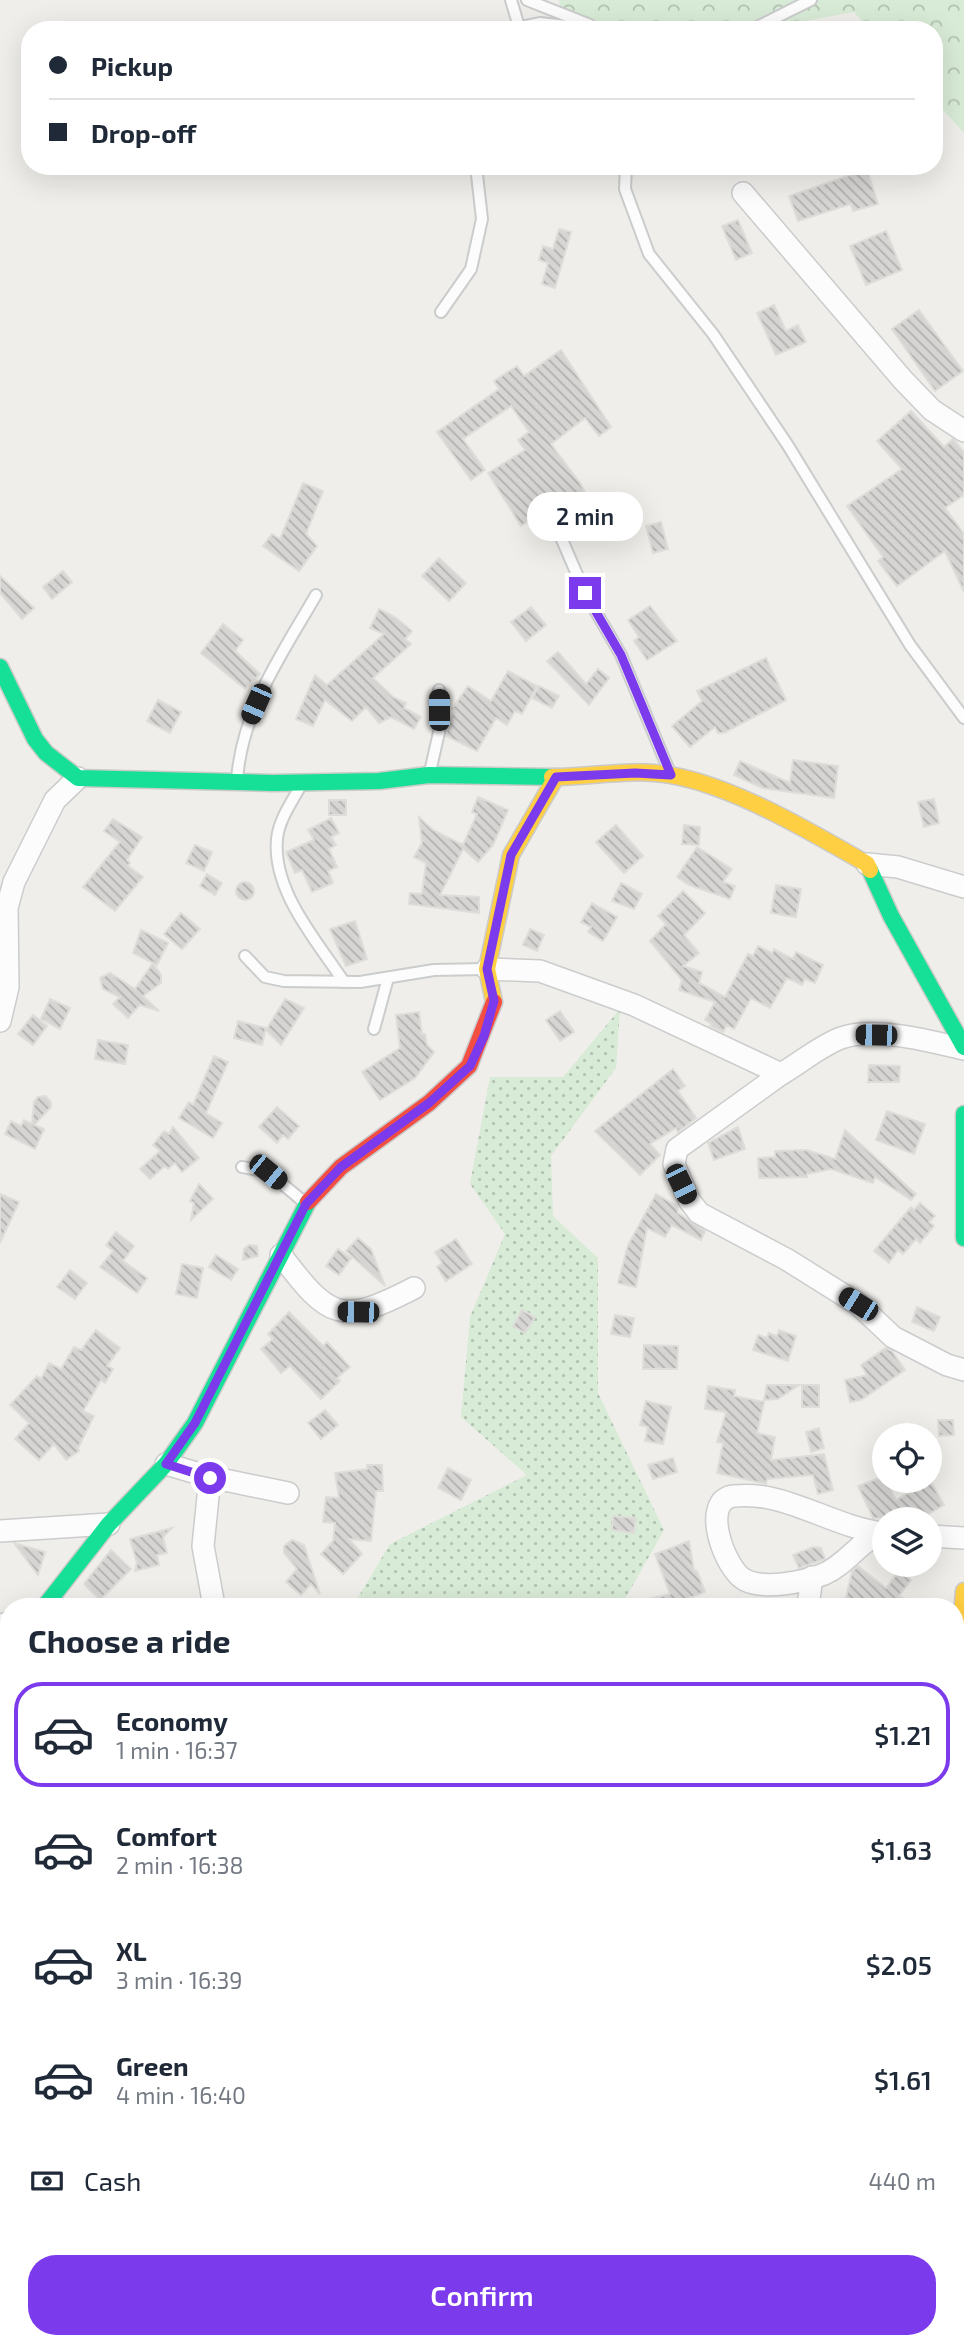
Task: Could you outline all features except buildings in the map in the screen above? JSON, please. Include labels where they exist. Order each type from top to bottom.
[{"type":"street","points":[[743,193],[902,380],[932,410],[964,431]]},
{"type":"street","points":[[0,667],[35,739],[46,753],[78,778],[303,783],[379,781],[429,775],[671,775],[723,791],[810,831],[867,864],[898,867],[964,887]]},
{"type":"street","points":[[51,1598],[109,1524],[166,1464],[195,1423],[306,1204],[341,1167],[429,1103],[470,1066],[484,1036],[494,1001],[487,969],[511,855],[556,777]]},
{"type":"street","points":[[0,1021],[8,987],[7,908],[14,882],[55,800],[78,778]]},
{"type":"street","points":[[867,864],[891,916],[964,1048]]},
{"type":"street","points":[[487,969],[540,971],[634,1005],[781,1074]]},
{"type":"street","points":[[964,1048],[921,1039],[859,1035],[834,1041],[781,1074],[677,1149],[674,1164],[689,1200],[699,1213],[786,1259],[858,1304],[893,1337],[947,1365],[964,1370]]},
{"type":"street","points":[[964,1114],[964,1238]]},
{"type":"street","points":[[281,1255],[308,1292],[340,1312],[375,1309],[414,1288]]},
{"type":"street","points":[[166,1464],[210,1478],[288,1493]]},
{"type":"street","points":[[210,1478],[203,1546],[213,1598]]},
{"type":"street","points":[[872,1530],[784,1503],[738,1495],[728,1497],[720,1503],[716,1519],[730,1564],[742,1579],[755,1584],[812,1577],[837,1566],[872,1537]]},
{"type":"street","points":[[0,1531],[109,1524]]},
{"type":"street","points":[[942,1537],[964,1538]]},
{"type":"street","points":[[809,1598],[812,1577]]},
{"type":"lane","points":[[511,0],[517,21]]},
{"type":"lane","points":[[527,0],[580,21]]},
{"type":"lane","points":[[769,21],[811,0]]},
{"type":"lane","points":[[441,312],[471,269],[482,219],[477,175]]},
{"type":"lane","points":[[626,175],[625,189],[649,254],[713,334],[787,444],[903,634],[964,718]]},
{"type":"lane","points":[[560,534],[585,593],[627,668],[671,775]]},
{"type":"lane","points":[[237,783],[247,724],[264,685],[316,595]]},
{"type":"lane","points":[[429,775],[440,728],[439,690]]},
{"type":"lane","points":[[303,783],[283,817],[277,837],[277,856],[285,890],[344,982]]},
{"type":"lane","points":[[245,956],[265,976],[284,981],[344,982],[434,970],[487,969]]},
{"type":"lane","points":[[374,1029],[388,978]]},
{"type":"lane","points":[[242,1167],[268,1172],[306,1204]]},
{"type":"green space","points":[[559,0],[964,0],[964,133],[943,110],[943,21],[862,21],[854,12],[806,21],[562,21]]},
{"type":"green space","points":[[620,1009],[616,1068],[551,1156],[553,1216],[598,1258],[598,1393],[664,1530],[626,1598],[358,1598],[390,1544],[527,1475],[461,1417],[470,1317],[505,1234],[470,1184],[490,1077],[563,1077]]},
{"type":"traffic: fast","points":[[0,667],[35,739],[46,753],[78,778],[273,783],[379,781],[429,775],[552,777]]},
{"type":"traffic: fast","points":[[870,870],[891,916],[964,1047]]},
{"type":"traffic: fast","points":[[964,1114],[964,1238]]},
{"type":"traffic: fast","points":[[51,1598],[109,1524],[166,1464],[195,1423],[308,1202]]},
{"type":"traffic: slow","points":[[552,777],[641,772],[695,781],[772,812],[867,864],[870,870]]},
{"type":"traffic: slow","points":[[494,1002],[487,969],[511,855],[556,777]]},
{"type":"traffic: slow","points":[[963,1598],[964,1591]]},
{"type":"traffic: jam","points":[[308,1202],[341,1167],[429,1103],[469,1066],[494,1002]]},
{"type":"route","points":[[210,1478],[166,1464],[195,1423],[306,1204],[341,1167],[429,1103],[470,1066],[484,1036],[494,1001],[487,969],[511,855],[556,777],[635,773],[671,775],[621,655],[585,593]]}]
